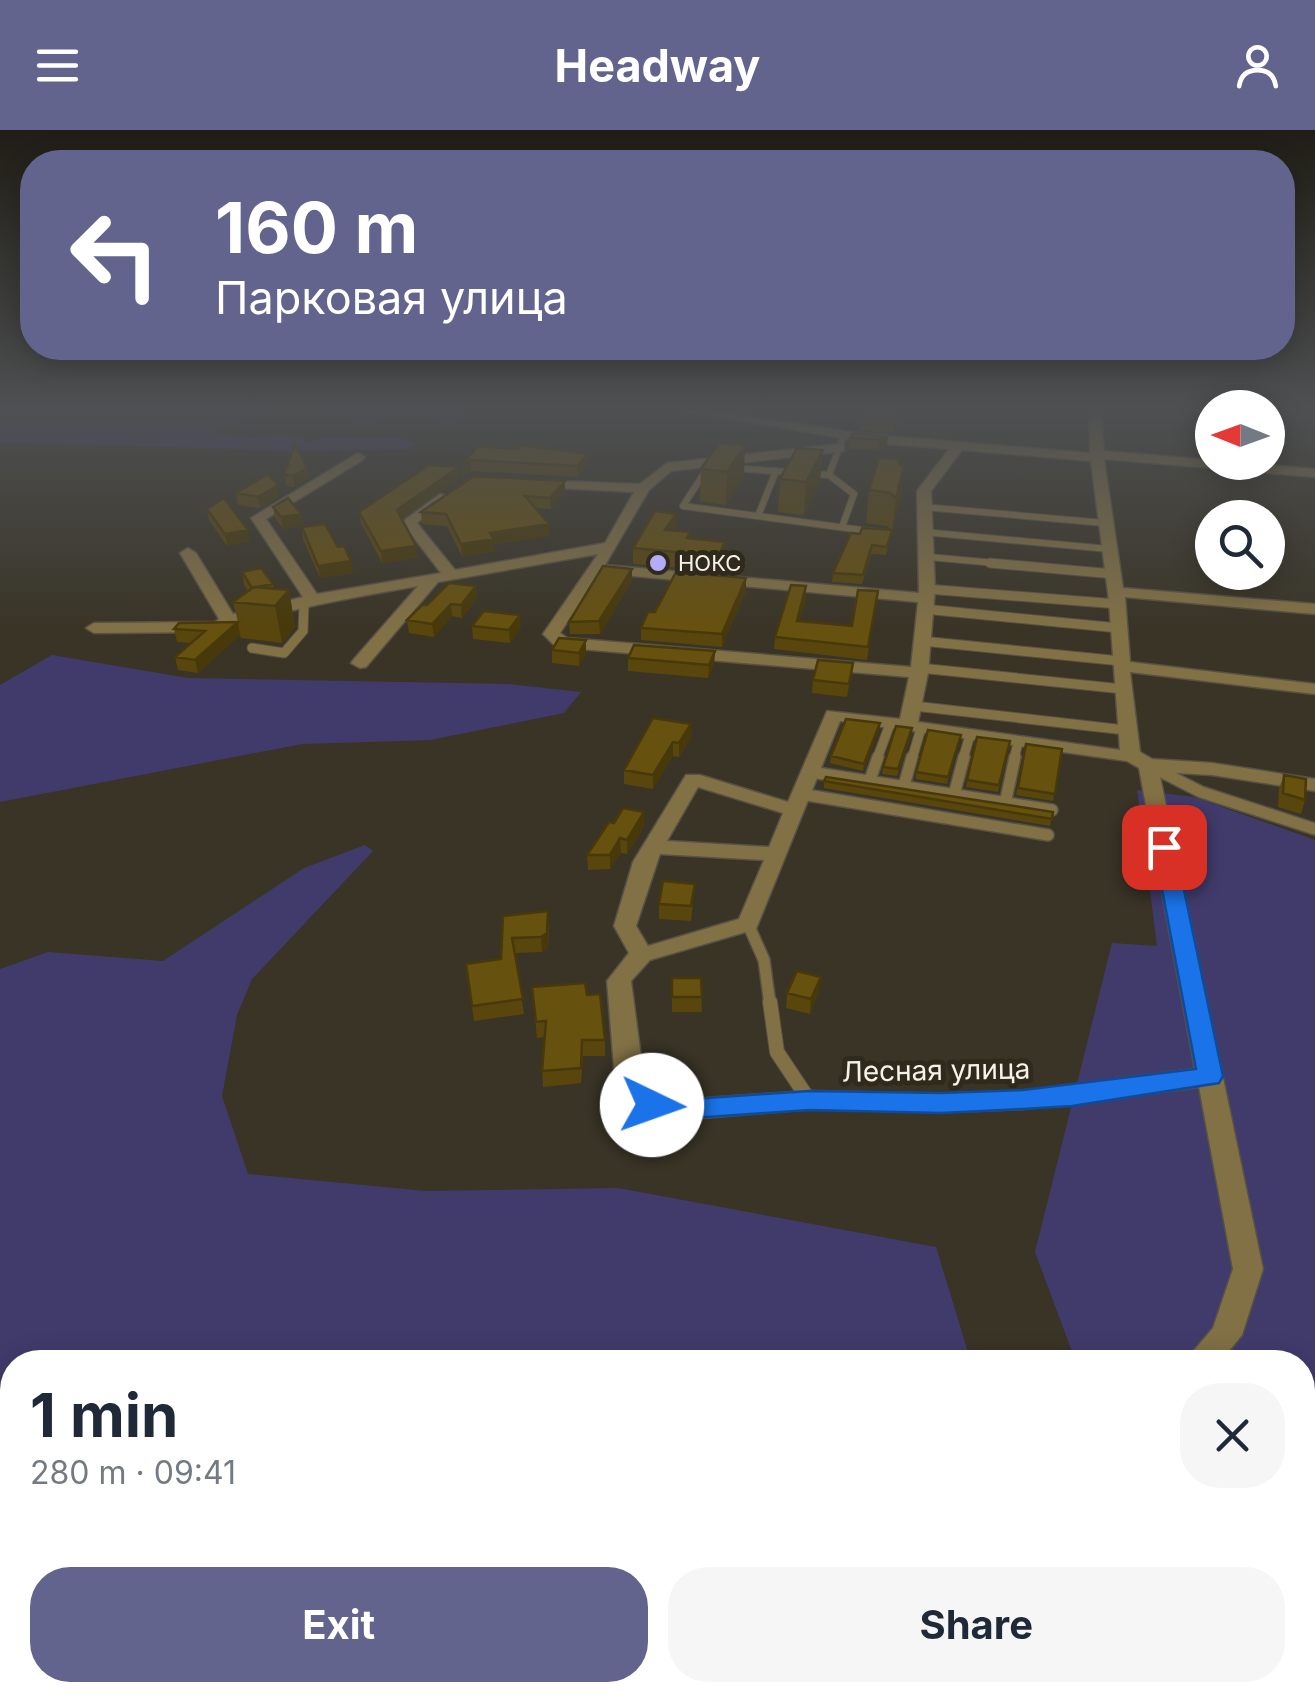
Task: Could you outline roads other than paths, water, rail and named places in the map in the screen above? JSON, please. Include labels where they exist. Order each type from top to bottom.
[{"type":"street","points":[[308,602],[258,518],[315,483]]},
{"type":"street","points":[[546,483],[643,488]]},
{"type":"street","points":[[649,483],[551,634],[562,643],[919,671]]},
{"type":"street","points":[[906,726],[914,706],[922,641],[929,557],[923,532],[924,491],[930,483]]},
{"type":"street","points":[[1099,483],[1120,628],[1124,730],[1140,760],[1248,1268],[1226,1335],[1212,1350]]},
{"type":"street","points":[[442,576],[410,522],[456,489]]},
{"type":"street","points":[[94,628],[219,627],[228,620],[308,602],[610,547]]},
{"type":"street","points":[[188,553],[228,620]]},
{"type":"street","points":[[595,569],[926,599]]},
{"type":"street","points":[[360,663],[442,576]]},
{"type":"street","points":[[1116,590],[1315,609]]},
{"type":"street","points":[[1121,664],[1315,690]]},
{"type":"street","points":[[802,792],[694,780],[644,862],[626,926],[642,956],[748,924],[802,792],[832,715],[1315,784]]},
{"type":"street","points":[[653,847],[776,854]]},
{"type":"street","name":"Лесная улица","points":[[642,956],[629,965],[619,981],[628,1079],[634,1094],[652,1105],[679,1110],[809,1100],[1023,1100],[1072,1097],[1210,1076]]},
{"type":"lane","points":[[696,483],[683,506],[886,533]]},
{"type":"lane","points":[[758,516],[771,483]]},
{"type":"lane","points":[[840,483],[854,494],[842,527]]},
{"type":"lane","points":[[924,507],[1104,523]]},
{"type":"lane","points":[[923,532],[1109,549]]},
{"type":"lane","points":[[929,557],[1116,590]]},
{"type":"lane","points":[[926,599],[1116,590]]},
{"type":"lane","points":[[926,599],[1120,628]]},
{"type":"lane","points":[[252,648],[284,653],[306,631],[308,602]]},
{"type":"lane","points":[[922,641],[1121,664]]},
{"type":"lane","points":[[919,671],[1123,689]]},
{"type":"lane","points":[[914,706],[1124,730]]},
{"type":"lane","points":[[871,777],[906,726]]},
{"type":"lane","points":[[905,782],[906,726]]},
{"type":"lane","points":[[955,790],[970,735]]},
{"type":"lane","points":[[1006,799],[1018,742]]},
{"type":"lane","points":[[1140,760],[1201,792],[1315,829]]},
{"type":"lane","points":[[802,792],[1052,810]]},
{"type":"lane","points":[[802,792],[1048,835]]},
{"type":"lane","points":[[748,924],[764,960],[777,1052],[809,1100]]},
{"type":"place","name":"НОКС","points":[[658,563]]}]
